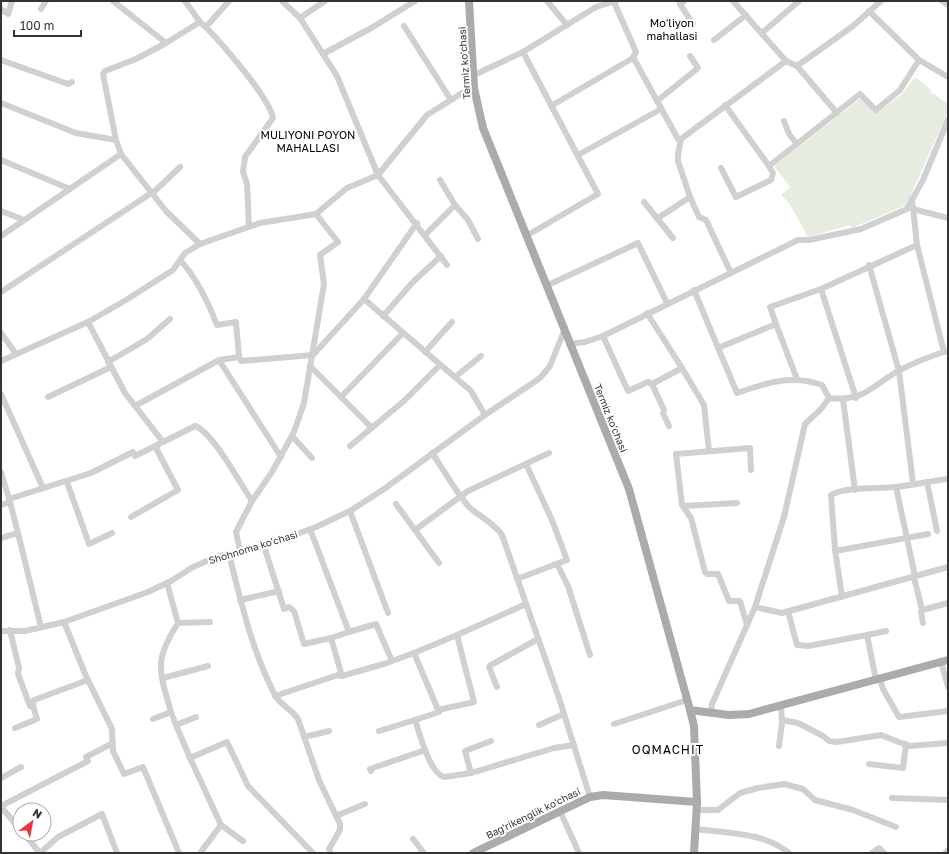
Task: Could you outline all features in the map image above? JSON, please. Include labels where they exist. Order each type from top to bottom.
[{"type":"main road","name":"Termiz ko'chasi","points":[[469,1],[474,88],[483,128],[569,344],[629,489],[688,700],[694,726],[697,806],[694,853]]},
{"type":"main road","points":[[690,710],[711,713],[749,714],[944,661]]},
{"type":"main road","name":"Bag'rikenglik ko'chasi","points":[[474,853],[590,797],[602,795],[697,806]]},
{"type":"street","points":[[1,9],[8,14],[12,1]]},
{"type":"street","points":[[41,9],[46,1]]},
{"type":"street","points":[[113,1],[166,42]]},
{"type":"street","points":[[185,1],[200,22],[236,61],[266,103],[272,114],[273,118],[268,126],[245,157],[243,172],[247,184],[249,227]]},
{"type":"street","points":[[206,27],[229,1]]},
{"type":"street","points":[[282,1],[300,18],[337,76],[378,175],[417,223],[447,264]]},
{"type":"street","points":[[300,18],[325,1]]},
{"type":"street","points":[[323,54],[373,27],[415,1]]},
{"type":"street","points":[[547,1],[567,25]]},
{"type":"street","points":[[684,1],[680,4],[693,24]]},
{"type":"street","points":[[734,1],[786,61],[797,66],[837,112]]},
{"type":"street","points":[[762,34],[800,1]]},
{"type":"street","points":[[797,66],[853,26],[881,1]]},
{"type":"street","points":[[942,1],[948,5]]},
{"type":"street","points":[[474,75],[523,52],[605,2],[615,2],[636,52],[634,58],[551,106]]},
{"type":"street","points":[[869,11],[918,60],[948,78]]},
{"type":"street","points":[[714,40],[746,16]]},
{"type":"street","points":[[200,22],[136,58],[105,71],[103,74],[116,140],[121,154],[166,211],[200,244]]},
{"type":"street","points":[[404,26],[451,100]]},
{"type":"street","points":[[523,52],[598,194],[526,236]]},
{"type":"street","points":[[657,101],[698,68],[690,56]]},
{"type":"street","points":[[634,58],[676,138],[682,139]]},
{"type":"street","points":[[769,166],[860,94],[876,110],[900,90],[918,60]]},
{"type":"street","points":[[731,273],[706,220],[699,217],[690,197],[678,161],[682,139],[725,105],[786,61]]},
{"type":"street","points":[[2,63],[68,84],[72,82]]},
{"type":"street","points":[[1,361],[88,322],[126,300],[173,270],[185,253],[200,244],[260,223],[316,214],[347,188],[378,175],[427,115],[474,88]]},
{"type":"street","points":[[1,103],[76,133],[116,140]]},
{"type":"street","points":[[722,168],[736,197],[771,180],[773,173],[725,105]]},
{"type":"street","points":[[578,155],[661,109]]},
{"type":"street","points":[[569,344],[585,342],[603,336],[667,303],[798,240],[809,240],[862,229],[907,209],[923,180],[948,120]]},
{"type":"street","points":[[784,121],[789,134],[797,144]]},
{"type":"street","points":[[1,236],[121,154]]},
{"type":"street","points":[[1,160],[70,189]]},
{"type":"street","points":[[1,292],[151,193],[180,167]]},
{"type":"street","points":[[440,180],[455,204],[468,220],[478,239]]},
{"type":"street","points":[[658,218],[690,197]]},
{"type":"street","points":[[829,398],[843,400],[856,398],[899,371],[946,351],[917,245],[912,199]]},
{"type":"street","points":[[644,202],[673,238]]},
{"type":"street","points":[[425,235],[455,204]]},
{"type":"street","points":[[913,209],[948,218]]},
{"type":"street","points":[[1,211],[24,220]]},
{"type":"street","points":[[240,551],[236,532],[252,502],[281,457],[292,436],[304,403],[324,284],[320,255],[338,242],[316,214]]},
{"type":"street","points":[[180,260],[190,271],[210,306],[218,325],[236,322],[241,361],[313,355],[364,299],[417,223]]},
{"type":"street","points":[[546,286],[638,243],[667,303]]},
{"type":"street","points":[[797,379],[770,307],[821,289],[869,265],[917,245]]},
{"type":"street","points":[[383,316],[413,282],[441,256]]},
{"type":"street","points":[[869,265],[899,371],[913,483]]},
{"type":"street","points":[[821,289],[856,398]]},
{"type":"street","points":[[694,290],[737,393],[766,382],[797,379],[822,385],[829,398]]},
{"type":"street","points":[[364,299],[471,391],[485,415]]},
{"type":"street","points":[[647,313],[704,405],[709,451]]},
{"type":"street","points":[[48,397],[110,365],[147,339],[170,319]]},
{"type":"street","points":[[88,322],[125,393],[160,443]]},
{"type":"street","points":[[425,352],[452,322]]},
{"type":"street","points":[[718,348],[776,324]]},
{"type":"street","name":"Shohnoma ko'chasi","points":[[1,631],[25,631],[64,622],[148,592],[167,583],[193,567],[216,557],[264,546],[310,529],[350,511],[384,489],[485,415],[540,378],[550,366],[564,331]]},
{"type":"street","points":[[1,333],[16,354]]},
{"type":"street","points":[[341,396],[403,333]]},
{"type":"street","points":[[603,336],[628,391],[648,382],[652,384],[682,368]]},
{"type":"street","points":[[455,378],[481,356]]},
{"type":"street","points":[[135,406],[219,360],[240,357]]},
{"type":"street","points":[[219,360],[281,457]]},
{"type":"street","points":[[350,446],[405,400],[440,364]]},
{"type":"street","points":[[310,366],[372,428]]},
{"type":"street","points":[[652,384],[664,410],[663,413],[669,426]]},
{"type":"street","points":[[1,394],[4,407],[43,488]]},
{"type":"street","points":[[711,713],[712,704],[755,606],[784,517],[805,424],[822,408],[829,398]]},
{"type":"street","points":[[843,400],[855,490]]},
{"type":"street","points":[[1,505],[43,488],[67,482],[91,473],[133,452],[135,456],[195,426],[200,427],[217,447],[252,502]]},
{"type":"street","points":[[292,436],[312,458]]},
{"type":"street","points":[[131,517],[178,490],[156,448],[160,443]]},
{"type":"street","points":[[747,625],[740,601],[729,601],[718,574],[707,574],[705,572],[691,518],[683,506],[676,454],[750,448],[751,470]]},
{"type":"street","points":[[432,453],[461,496],[482,518],[496,526],[502,535],[564,714],[590,797]]},
{"type":"street","points":[[414,530],[480,484],[549,453]]},
{"type":"street","points":[[517,579],[567,560],[552,520],[526,464]]},
{"type":"street","points":[[1,472],[10,501],[40,628]]},
{"type":"street","points":[[842,597],[835,551],[831,495],[835,492],[896,487],[913,483],[948,479]]},
{"type":"street","points":[[67,482],[89,544],[112,533]]},
{"type":"street","points":[[927,482],[937,531]]},
{"type":"street","points":[[896,487],[922,610],[923,623]]},
{"type":"street","points":[[683,506],[737,503]]},
{"type":"street","points":[[396,504],[439,563]]},
{"type":"street","points":[[350,511],[388,613]]},
{"type":"street","points":[[310,529],[349,632]]},
{"type":"street","points":[[1,538],[18,533]]},
{"type":"street","points":[[835,551],[928,534]]},
{"type":"street","points":[[264,546],[284,609],[289,608],[294,611],[304,644],[376,624],[392,660]]},
{"type":"street","points":[[229,554],[240,600],[256,651],[275,696],[282,706],[294,713],[319,780],[341,827],[329,849],[330,853]]},
{"type":"street","points":[[557,564],[568,586],[590,655]]},
{"type":"street","points":[[755,606],[782,613],[948,567]]},
{"type":"street","points":[[167,583],[178,622],[169,636],[161,663],[171,712],[190,758],[221,825],[243,842]]},
{"type":"street","points":[[240,600],[278,591]]},
{"type":"street","points":[[922,610],[948,603]]},
{"type":"street","points":[[275,696],[338,675],[342,676],[387,663],[457,635],[526,604]]},
{"type":"street","points":[[788,611],[798,645],[808,646],[886,631]]},
{"type":"street","points":[[64,622],[88,680],[112,729],[113,752],[124,774],[142,767],[179,853]]},
{"type":"street","points":[[178,622],[210,622]]},
{"type":"street","points":[[10,630],[19,668],[18,674],[30,706],[33,706]]},
{"type":"street","points":[[379,732],[439,712],[438,710],[474,702],[457,635]]},
{"type":"street","points":[[867,635],[878,679],[899,717],[948,711]]},
{"type":"street","points":[[330,638],[342,676]]},
{"type":"street","points":[[497,687],[489,667],[538,639]]},
{"type":"street","points":[[414,653],[438,710]]},
{"type":"street","points":[[944,661],[948,687]]},
{"type":"street","points":[[163,678],[208,666]]},
{"type":"street","points":[[15,728],[37,719],[33,706],[34,700],[88,680]]},
{"type":"street","points":[[614,724],[688,700]]},
{"type":"street","points":[[778,746],[782,720],[781,706]]},
{"type":"street","points":[[153,719],[171,712]]},
{"type":"street","points":[[539,725],[564,714]]},
{"type":"street","points":[[176,725],[196,717]]},
{"type":"street","points":[[415,720],[425,750],[440,776],[444,777],[471,773],[554,748],[574,745]]},
{"type":"street","points":[[782,720],[798,723],[823,736],[829,741],[837,742],[881,735],[906,744],[918,746],[948,743]]},
{"type":"street","points":[[304,737],[329,731]]},
{"type":"street","points":[[471,773],[465,751],[491,741]]},
{"type":"street","points":[[190,758],[227,742],[248,786],[313,853]]},
{"type":"street","points":[[12,820],[1,807],[88,761],[86,757],[113,743]]},
{"type":"street","points":[[869,764],[903,768],[906,744]]},
{"type":"street","points":[[371,770],[370,769],[389,761],[425,750]]},
{"type":"street","points":[[1,778],[21,767]]},
{"type":"street","points":[[697,806],[718,810],[740,793],[758,788],[784,784],[803,789],[815,800],[853,810],[896,827]]},
{"type":"street","points":[[892,798],[948,800]]},
{"type":"street","points":[[336,816],[365,804]]},
{"type":"street","points":[[560,811],[579,853]]},
{"type":"street","points":[[31,842],[40,853],[58,837],[102,814],[117,853]]},
{"type":"street","points":[[200,853],[221,825]]},
{"type":"street","points":[[695,829],[758,837],[771,842],[789,853]]},
{"type":"street","points":[[413,839],[424,853]]},
{"type":"street","points":[[872,853],[879,848],[884,853]]},
{"type":"street","points":[[945,853],[948,850]]},
{"type":"shaded area","points":[[915,77],[931,90],[931,92],[948,104],[948,112],[906,205],[852,228],[850,225],[808,237],[789,203],[781,195],[790,187],[774,166],[861,98],[877,113],[901,95]]},
{"type":"district","name":"Moʻliyon mahallasi","points":[[672,28]]},
{"type":"district","name":"MULIYONI POYON MAHALLASI","points":[[308,140]]},
{"type":"district","name":"OQMACHIT","points":[[668,749]]}]
